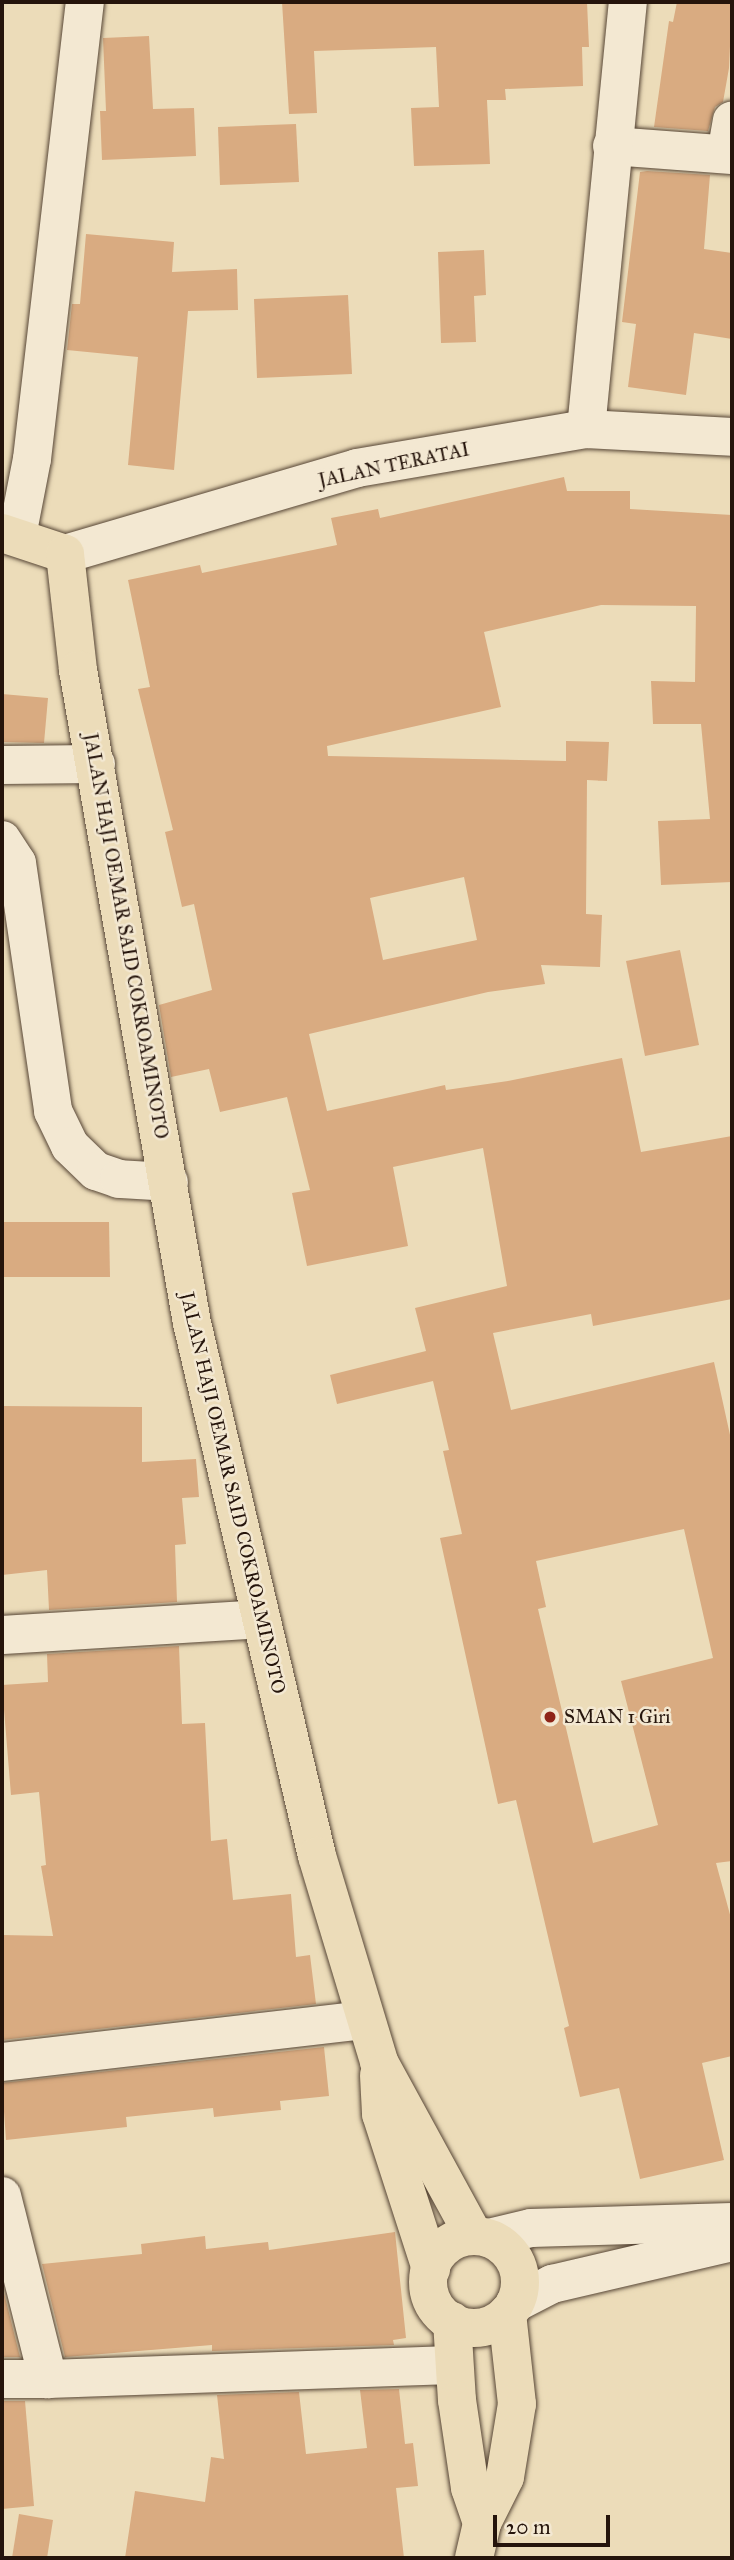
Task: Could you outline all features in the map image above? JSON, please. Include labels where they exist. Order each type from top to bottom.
[{"type":"main road","points":[[9,535],[65,554]]},
{"type":"main road","name":"JALAN HAJI OEMAR SAID COKROAMINOTO","points":[[65,554],[78,670],[208,1403],[317,1856],[364,2020],[380,2062],[482,2237]]},
{"type":"main road","points":[[380,2062],[381,2114],[431,2269],[432,2299],[452,2321],[485,2326],[511,2308]]},
{"type":"main road","points":[[431,2269],[447,2245],[482,2237],[501,2244],[517,2264],[511,2308],[517,2404],[505,2476],[478,2541]]},
{"type":"main road","points":[[452,2321],[452,2365],[478,2541]]},
{"type":"street","points":[[9,535],[32,459],[85,2]]},
{"type":"street","points":[[586,429],[628,2]]},
{"type":"street","points":[[612,146],[730,143]]},
{"type":"street","name":"JALAN TERATAI","points":[[65,554],[357,468],[586,429],[732,437]]},
{"type":"street","points":[[2,765],[96,764]]},
{"type":"street","points":[[2,841],[17,863],[53,1111],[70,1146],[96,1171],[119,1179],[169,1182]]},
{"type":"street","points":[[2,1635],[261,1619]]},
{"type":"street","points":[[2,2062],[364,2020]]},
{"type":"street","points":[[2,2196],[48,2379]]},
{"type":"street","points":[[482,2237],[531,2228],[732,2221]]},
{"type":"street","points":[[511,2308],[552,2284],[732,2242]]},
{"type":"street","points":[[2,2379],[452,2365]]},
{"type":"building","points":[[282,2],[587,2],[589,47],[582,47],[583,86],[505,89],[506,100],[487,100],[490,164],[414,166],[411,108],[439,107],[436,47],[314,51],[317,113],[289,114]]},
{"type":"building","points":[[677,2],[732,2],[729,68],[723,102],[715,107],[708,131],[654,127],[669,21],[673,22]]},
{"type":"building","points":[[149,36],[153,109],[194,108],[196,156],[102,160],[100,111],[106,111],[103,38]]},
{"type":"building","points":[[296,124],[299,182],[220,185],[218,127]]},
{"type":"building","points":[[640,172],[710,175],[704,249],[732,253],[732,339],[694,333],[686,395],[628,387],[636,324],[622,322]]},
{"type":"building","points":[[86,234],[174,242],[172,272],[237,269],[238,310],[188,311],[174,470],[128,465],[138,357],[67,350],[72,304],[80,304]]},
{"type":"building","points":[[484,250],[486,295],[474,296],[476,342],[441,343],[438,252]]},
{"type":"building","points":[[348,295],[352,374],[257,378],[254,299]]},
{"type":"building","points":[[564,477],[567,491],[630,491],[630,509],[732,515],[732,882],[661,885],[658,821],[710,819],[701,724],[653,724],[651,681],[695,682],[696,606],[601,605],[484,632],[501,707],[327,746],[328,756],[566,761],[566,741],[609,742],[607,781],[587,780],[586,914],[602,915],[600,967],[541,965],[545,984],[488,992],[309,1034],[327,1111],[445,1085],[446,1090],[508,1081],[622,1058],[641,1152],[732,1136],[732,1299],[593,1326],[591,1314],[493,1333],[511,1410],[714,1362],[732,1444],[732,1861],[716,1863],[732,1922],[732,2056],[702,2063],[724,2160],[640,2179],[619,2088],[580,2097],[564,2028],[569,2026],[516,1800],[498,1804],[440,1538],[462,1534],[443,1451],[449,1450],[433,1381],[337,1404],[330,1375],[426,1351],[415,1308],[507,1286],[483,1148],[393,1167],[408,1246],[307,1266],[292,1193],[310,1190],[287,1097],[220,1112],[209,1069],[171,1077],[159,1005],[212,990],[194,904],[182,907],[165,832],[173,830],[138,689],[150,687],[128,580],[200,565],[202,573],[337,545],[331,518],[378,509],[380,518]],"holes":[[[464,877],[477,940],[383,960],[370,898]],[[684,1529],[713,1658],[621,1681],[658,1825],[593,1843],[538,1609],[546,1607],[536,1561]]]},
{"type":"building","points":[[2,694],[48,698],[44,743],[2,742]]},
{"type":"building","points":[[680,950],[699,1045],[645,1056],[626,961]]},
{"type":"building","points":[[2,1222],[109,1222],[110,1277],[2,1277]]},
{"type":"building","points":[[2,1406],[142,1407],[142,1462],[196,1459],[199,1497],[182,1498],[186,1544],[175,1545],[177,1602],[49,1610],[47,1570],[2,1575]]},
{"type":"building","points":[[179,1646],[182,1724],[205,1723],[211,1841],[227,1839],[233,1900],[291,1894],[296,1957],[310,1955],[316,2004],[2,2040],[2,1935],[53,1936],[41,1866],[46,1865],[39,1792],[11,1795],[2,1685],[48,1682],[47,1654]]},
{"type":"building","points":[[324,2047],[329,2096],[280,2101],[281,2110],[214,2117],[213,2108],[126,2117],[127,2127],[6,2140],[2,2083]]},
{"type":"building","points":[[395,2232],[406,2338],[393,2340],[394,2345],[212,2351],[212,2345],[65,2357],[42,2264],[142,2254],[141,2244],[205,2236],[206,2249],[268,2242],[269,2250]]},
{"type":"building","points":[[2,2285],[20,2357],[2,2357]]},
{"type":"building","points":[[399,2389],[405,2444],[413,2443],[418,2486],[396,2488],[404,2558],[125,2558],[135,2491],[205,2502],[211,2457],[224,2459],[217,2395],[299,2392],[306,2454],[367,2448],[360,2390]]},
{"type":"building","points":[[2,2401],[25,2401],[34,2506],[2,2509]]},
{"type":"building","points":[[19,2514],[53,2520],[47,2558],[12,2558]]},
{"type":"place","name":"SMAN 1 Giri","points":[[550,1717]]}]
